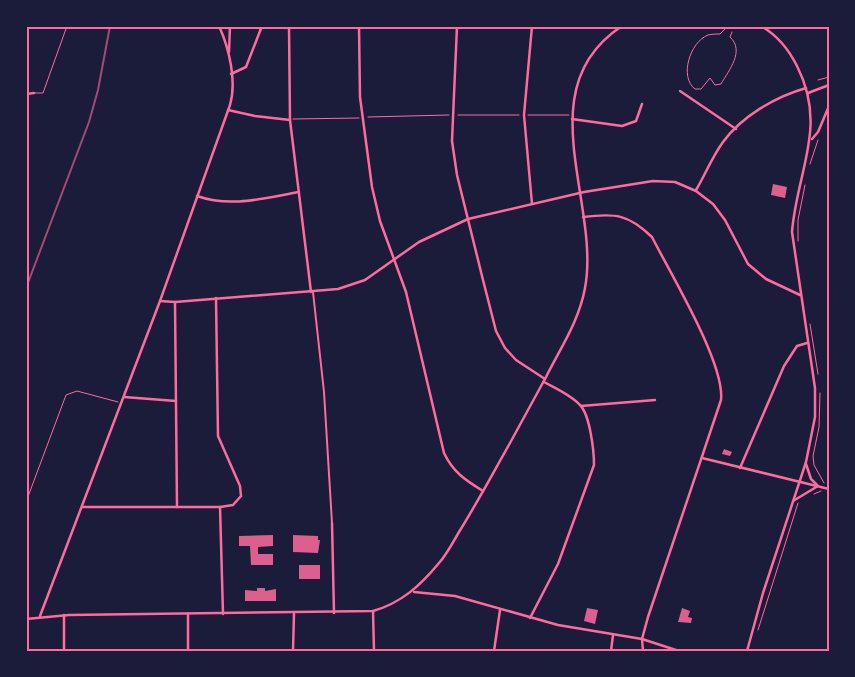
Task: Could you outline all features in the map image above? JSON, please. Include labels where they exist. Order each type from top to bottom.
[{"type":"street","points":[[40,616],[160,301],[228,110],[233,89],[228,56],[219,26]]},
{"type":"street","points":[[228,56],[230,26]]},
{"type":"street","points":[[231,74],[246,67],[262,26]]},
{"type":"street","points":[[289,26],[290,120],[324,392],[332,523],[334,612]]},
{"type":"street","points":[[359,26],[362,118],[372,187],[380,221],[406,292],[444,453],[451,467],[462,478],[484,491]]},
{"type":"street","points":[[457,26],[452,141],[457,175],[496,331],[505,348],[516,360],[581,406],[587,419],[594,455],[594,466],[558,564],[530,618]]},
{"type":"street","points":[[532,26],[524,115],[532,204]]},
{"type":"street","points":[[26,619],[40,616],[64,615],[294,614],[373,611],[387,607],[412,592],[440,562],[484,491],[575,324],[582,300],[587,271],[583,217],[573,153],[572,115],[576,92],[586,65],[598,48],[622,26]]},
{"type":"street","points":[[747,651],[806,462],[815,417],[815,388],[792,232],[793,214],[811,141],[811,115],[808,93],[788,51],[766,27],[761,26]]},
{"type":"street","points":[[808,93],[829,85]]},
{"type":"street","points":[[696,191],[723,142],[749,116],[768,104],[806,88]]},
{"type":"street","points":[[680,91],[736,129]]},
{"type":"street","points":[[26,94],[34,93]]},
{"type":"street","points":[[572,120],[622,126],[636,121],[642,104]]},
{"type":"street","points":[[811,141],[818,132],[829,106]]},
{"type":"street","points":[[228,110],[255,116],[290,120]]},
{"type":"street","points":[[160,301],[175,302],[312,292],[353,285],[394,261],[419,242],[468,219],[579,193],[653,181],[675,182],[696,191],[713,204],[725,220],[748,264],[766,279],[800,295]]},
{"type":"street","points":[[197,195],[212,201],[228,203],[299,192]]},
{"type":"street","points":[[583,217],[606,214],[622,216],[639,225],[652,237],[708,349],[718,371],[722,391],[702,458],[648,617],[642,639],[643,651]]},
{"type":"street","points":[[82,507],[220,507],[233,505],[241,496],[240,486],[218,436],[216,298]]},
{"type":"street","points":[[175,302],[177,506]]},
{"type":"street","points":[[740,468],[784,366],[797,346],[807,343]]},
{"type":"street","points":[[124,397],[176,401]]},
{"type":"street","points":[[581,406],[654,400]]},
{"type":"street","points":[[702,458],[829,489]]},
{"type":"street","points":[[806,462],[811,479],[818,486]]},
{"type":"street","points":[[792,502],[818,486]]},
{"type":"street","points":[[220,507],[223,614]]},
{"type":"street","points":[[412,592],[455,596],[530,618],[613,636],[642,639],[679,651]]},
{"type":"street","points":[[494,651],[500,610]]},
{"type":"street","points":[[373,611],[374,651]]},
{"type":"street","points":[[188,614],[188,651]]},
{"type":"street","points":[[293,651],[294,614]]},
{"type":"street","points":[[64,615],[64,651]]},
{"type":"street","points":[[610,651],[613,636]]},
{"type":"lane","points":[[34,93],[43,93],[67,26]]},
{"type":"path","points":[[725,29],[720,34],[710,34],[698,43],[687,64],[689,83],[695,89],[701,89],[710,78],[716,85],[722,81],[737,51],[735,43],[730,38],[732,32]]},
{"type":"path","points":[[818,80],[829,77]]},
{"type":"path","points":[[290,120],[453,114],[572,115]]},
{"type":"path","points":[[26,502],[66,395],[72,392],[82,392],[121,403]]},
{"type":"path","points":[[757,633],[790,528]]},
{"type":"building","points":[[773,184],[787,187],[785,198],[771,195]]},
{"type":"building","points":[[724,449],[732,452],[730,456],[722,454]]},
{"type":"building","points":[[273,535],[273,546],[258,547],[258,554],[273,554],[273,565],[251,565],[250,546],[239,546],[239,536]]},
{"type":"building","points":[[293,535],[318,536],[318,540],[320,540],[318,553],[293,552]]},
{"type":"building","points":[[299,565],[320,565],[320,579],[299,579]]},
{"type":"building","points":[[257,588],[265,588],[265,591],[276,589],[276,601],[245,601],[245,590],[257,591]]},
{"type":"building","points":[[587,608],[598,610],[595,624],[584,621]]},
{"type":"building","points":[[682,608],[690,611],[688,617],[692,618],[691,623],[678,622]]},
{"type":"railway","points":[[26,288],[89,122],[98,90],[110,26]]}]
